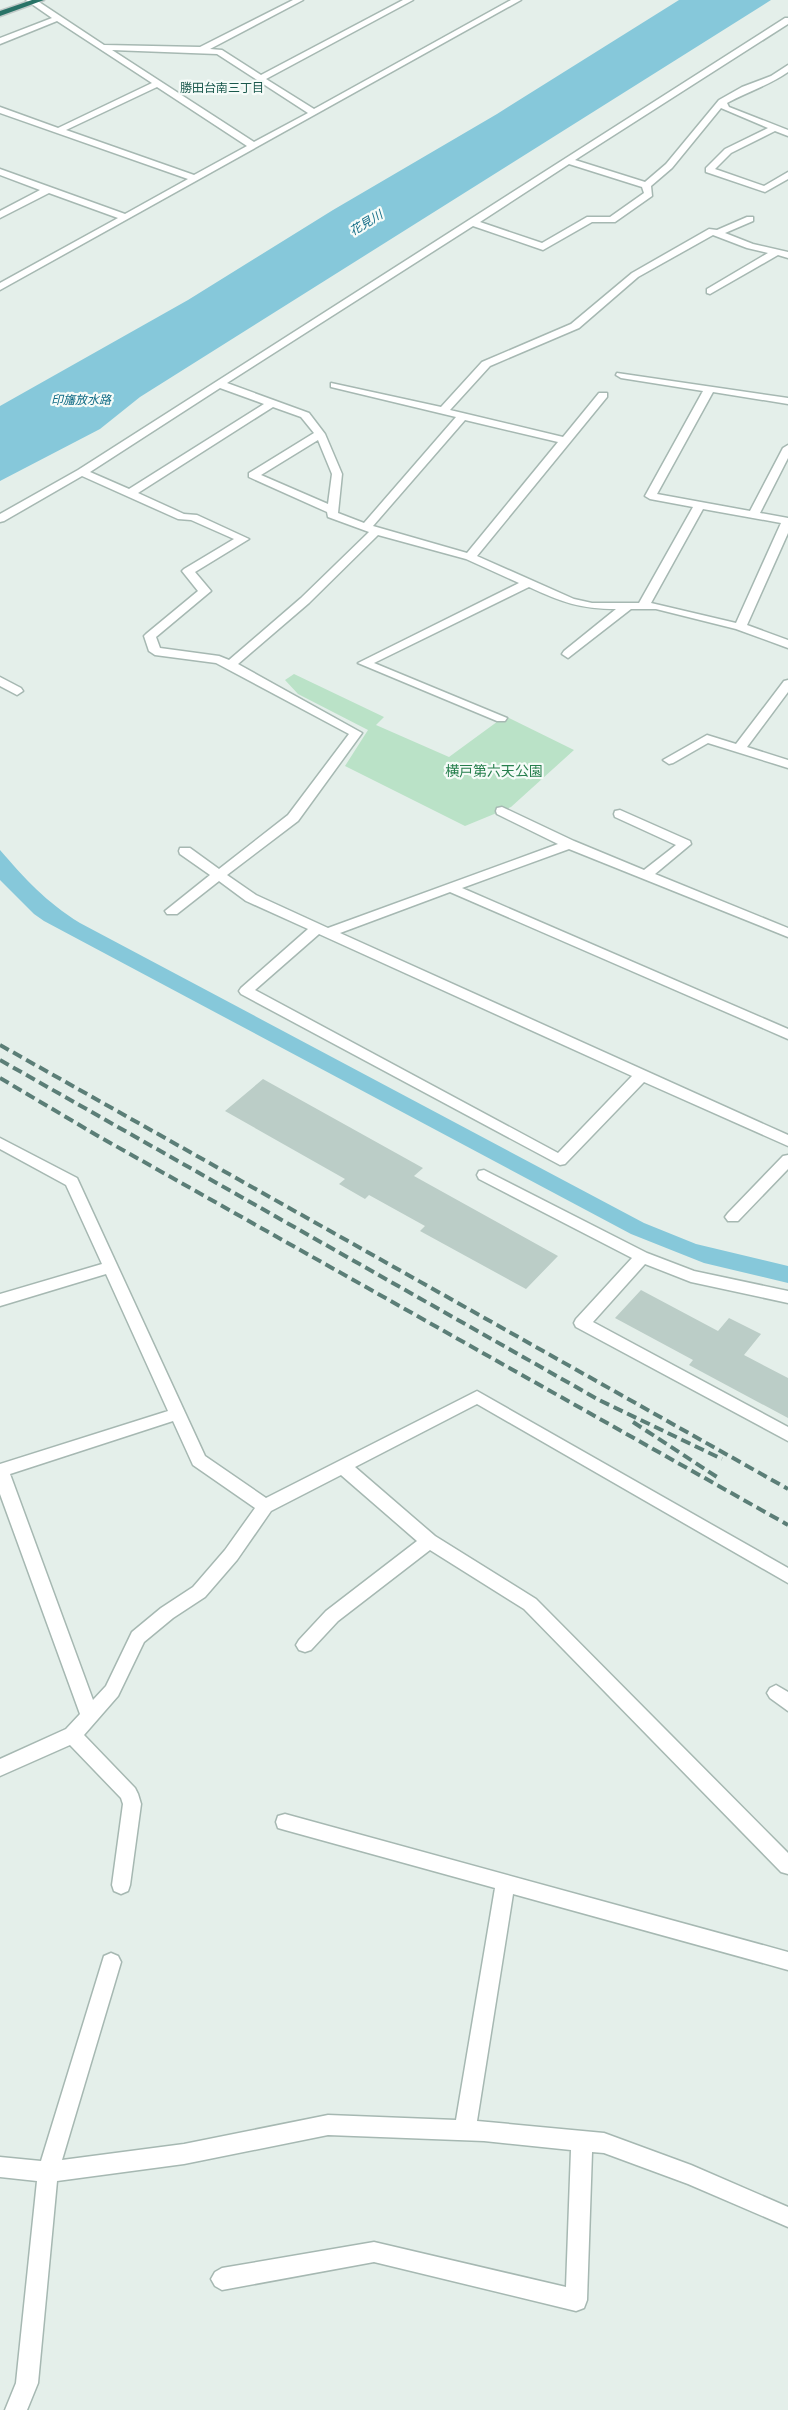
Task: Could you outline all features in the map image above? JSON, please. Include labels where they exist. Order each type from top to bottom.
[{"type":"highway","points":[[0,14],[35,1]]},
{"type":"street","points":[[201,50],[299,0]]},
{"type":"street","points":[[261,78],[409,0]]},
{"type":"street","points":[[0,287],[193,178],[518,0]]},
{"type":"street","points":[[35,1],[101,47],[252,146]]},
{"type":"street","points":[[0,41],[58,18]]},
{"type":"street","points":[[0,519],[82,472],[788,20]]},
{"type":"street","points":[[101,47],[219,52],[313,112]]},
{"type":"street","points":[[646,185],[668,166],[722,102],[746,89],[774,78],[788,68]]},
{"type":"street","points":[[58,131],[157,84]]},
{"type":"street","points":[[722,102],[726,109],[788,133]]},
{"type":"street","points":[[1,112],[193,178]]},
{"type":"street","points":[[774,128],[728,151],[709,170],[765,189],[788,175]]},
{"type":"street","points":[[568,161],[646,185]]},
{"type":"street","points":[[0,172],[124,217]]},
{"type":"street","points":[[472,222],[543,247],[590,220],[612,220],[649,194],[646,185]]},
{"type":"street","points":[[0,215],[47,190]]},
{"type":"street","points":[[719,232],[750,219]]},
{"type":"street","points":[[443,411],[486,364],[575,326],[636,275],[712,231],[719,232],[750,246],[788,255]]},
{"type":"street","points":[[710,291],[777,252]]},
{"type":"street","points":[[621,374],[710,390],[788,401]]},
{"type":"street","points":[[219,384],[305,415],[320,434],[331,456],[337,474],[332,515],[371,529],[470,557],[571,602],[592,606],[656,606],[740,627],[788,644]]},
{"type":"street","points":[[336,385],[566,441]]},
{"type":"street","points":[[710,390],[650,496],[788,521],[740,627]]},
{"type":"street","points":[[470,557],[603,396]]},
{"type":"street","points":[[131,493],[272,403]]},
{"type":"street","points":[[230,665],[269,634],[326,582],[463,416]]},
{"type":"street","points":[[320,434],[253,475],[332,510]]},
{"type":"street","points":[[754,514],[788,448]]},
{"type":"street","points":[[82,472],[182,517],[193,517],[243,539],[188,571],[205,591],[150,636],[155,650],[219,660],[356,733],[293,818],[172,911]]},
{"type":"street","points":[[643,606],[700,505]]},
{"type":"street","points":[[501,718],[364,663],[529,583]]},
{"type":"street","points":[[568,654],[628,606]]},
{"type":"street","points":[[0,681],[18,691]]},
{"type":"street","points":[[739,748],[788,684]]},
{"type":"street","points":[[669,760],[707,739],[788,764]]},
{"type":"street","points":[[502,810],[569,844],[788,933]]},
{"type":"street","points":[[620,814],[685,844],[646,875]]},
{"type":"street","points":[[569,844],[324,929],[246,991],[560,1160],[643,1074]]},
{"type":"street","points":[[186,851],[252,898],[788,1140]]},
{"type":"street","points":[[449,887],[788,1034]]},
{"type":"street","points":[[0,1143],[72,1182],[199,1460],[265,1506]]},
{"type":"street","points":[[0,1158],[17,1153]]},
{"type":"street","points":[[733,1217],[788,1160]]},
{"type":"street","points":[[484,1175],[642,1256],[692,1276],[788,1297]]},
{"type":"street","points":[[642,1256],[582,1323],[788,1434]]},
{"type":"street","points":[[0,1300],[111,1267]]},
{"type":"street","points":[[0,1768],[72,1735],[112,1691],[138,1637],[167,1613],[199,1592],[231,1555],[265,1506],[476,1397],[788,1576]]},
{"type":"street","points":[[90,1716],[0,1471],[177,1414]]},
{"type":"street","points":[[342,1466],[429,1541],[530,1604],[788,1866]]},
{"type":"street","points":[[305,1645],[332,1616],[429,1541]]},
{"type":"street","points":[[72,1735],[129,1794],[132,1804],[121,1885]]},
{"type":"street","points":[[285,1822],[788,1961]]},
{"type":"street","points":[[465,2130],[505,1883]]},
{"type":"street","points":[[16,2410],[27,2383],[48,2172],[111,1962]]},
{"type":"street","points":[[0,2167],[48,2172],[184,2154],[328,2125],[465,2130],[604,2143],[682,2172],[788,2216]]},
{"type":"street","points":[[222,2279],[374,2252],[576,2300],[582,2140]]},
{"type":"green space","name":"横戸第六天公園","points":[[294,674],[384,717],[376,725],[449,757],[505,716],[574,750],[511,807],[465,826],[345,766],[368,730],[298,694],[285,680]]},
{"type":"water","name":"印旛放水路","points":[[679,0],[771,0],[140,397],[100,429],[0,481],[0,406],[188,300],[333,210],[497,114]]},
{"type":"water","points":[[0,850],[56,907],[80,923],[644,1223],[696,1244],[788,1266],[788,1283],[704,1263],[631,1234],[44,921],[34,914],[0,880]]},
{"type":"building","points":[[263,1079],[423,1168],[414,1176],[558,1256],[526,1289],[420,1231],[425,1226],[369,1195],[365,1199],[339,1184],[345,1179],[225,1111]]},
{"type":"building","points":[[641,1290],[718,1331],[729,1318],[761,1334],[744,1355],[788,1378],[788,1418],[689,1365],[693,1360],[615,1318]]},
{"type":"railway","points":[[0,1045],[788,1489]]},
{"type":"railway","points":[[0,1060],[599,1400],[722,1459]]},
{"type":"railway","points":[[0,1078],[98,1136],[788,1525]]},
{"type":"railway","points":[[633,1422],[717,1477]]},
{"type":"district","name":"勝田台南三丁目","points":[[222,88]]},
{"type":"water label","name":"花見川","points":[[366,223]]}]
